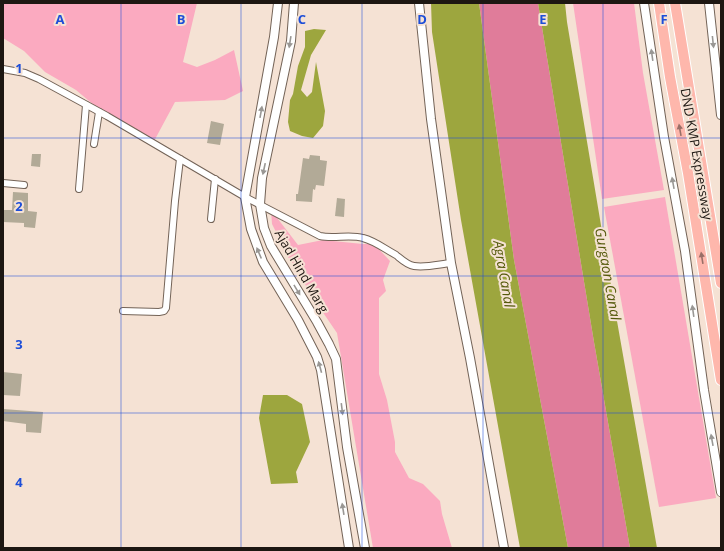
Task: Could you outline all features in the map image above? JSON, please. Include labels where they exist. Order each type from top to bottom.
[{"type":"highway","name":"DND KMP Expressway","points":[[659,3],[721,380]]},
{"type":"highway","name":"DND KMP Expressway","points":[[675,3],[721,283]]},
{"type":"street","points":[[278,3],[274,37],[245,197],[251,229],[263,262],[298,320],[317,357],[321,370],[349,548]]},
{"type":"street","name":"Ajad Hind Marg","points":[[294,3],[291,42],[262,178],[260,204],[264,228],[271,246],[317,322],[336,359],[347,447],[365,548]]},
{"type":"street","points":[[419,3],[431,119],[451,263],[472,366],[504,548]]},
{"type":"street","points":[[644,3],[664,137],[685,251],[704,390],[721,492]]},
{"type":"street","points":[[708,3],[721,115]]},
{"type":"street","points":[[3,69],[25,73],[39,79],[245,197],[320,236],[327,238],[359,237],[381,246],[408,264],[414,266],[451,263]]},
{"type":"street","points":[[79,189],[86,105]]},
{"type":"street","points":[[94,144],[99,112]]},
{"type":"street","points":[[123,311],[159,312],[164,311],[166,308],[180,159]]},
{"type":"street","points":[[211,219],[215,179]]},
{"type":"street","points":[[3,183],[24,185]]},
{"type":"shaded area","points":[[3,3],[197,3],[183,62],[197,67],[234,50],[243,91],[225,100],[175,102],[153,143],[107,116],[76,90],[45,72],[24,51],[3,38]]},
{"type":"shaded area","points":[[479,3],[538,3],[594,342],[630,548],[568,548],[514,260]]},
{"type":"shaded area","points":[[573,3],[634,3],[643,73],[664,190],[602,199]]},
{"type":"shaded area","points":[[665,197],[716,498],[659,507],[604,207]]},
{"type":"shaded area","points":[[271,210],[298,245],[323,240],[374,244],[390,261],[383,280],[386,291],[379,298],[379,374],[387,400],[395,442],[395,452],[409,478],[423,484],[440,501],[442,514],[452,548],[373,548],[337,333],[309,292],[298,270],[281,248],[272,224]]},
{"type":"water","name":"Agra Canal","points":[[431,3],[479,3],[514,260],[568,548],[520,548],[461,220],[432,32]]},
{"type":"water","name":"Gurgaon Canal","points":[[538,3],[565,3],[617,321],[657,548],[630,548],[594,342]]},
{"type":"water","points":[[314,29],[326,30],[311,55],[301,90],[307,97],[312,92],[316,62],[325,111],[323,126],[313,138],[302,136],[290,131],[288,122],[290,100],[293,94],[298,66],[305,47],[305,31]]},
{"type":"water","points":[[263,395],[287,395],[302,404],[310,442],[296,472],[298,483],[271,484],[259,418]]},
{"type":"building","points":[[211,121],[224,124],[220,145],[207,143]]},
{"type":"building","points":[[32,154],[41,154],[40,167],[31,166]]},
{"type":"building","points":[[310,155],[320,156],[320,160],[327,161],[324,186],[316,185],[315,190],[313,189],[312,202],[296,201],[303,158],[309,159]]},
{"type":"building","points":[[13,192],[28,193],[28,211],[37,212],[35,228],[24,227],[24,223],[3,222],[3,210],[12,210]]},
{"type":"building","points":[[337,198],[345,199],[344,217],[335,216]]},
{"type":"building","points":[[3,372],[22,374],[20,396],[3,395]]},
{"type":"building","points":[[3,409],[43,412],[41,433],[26,432],[26,424],[3,421]]}]
